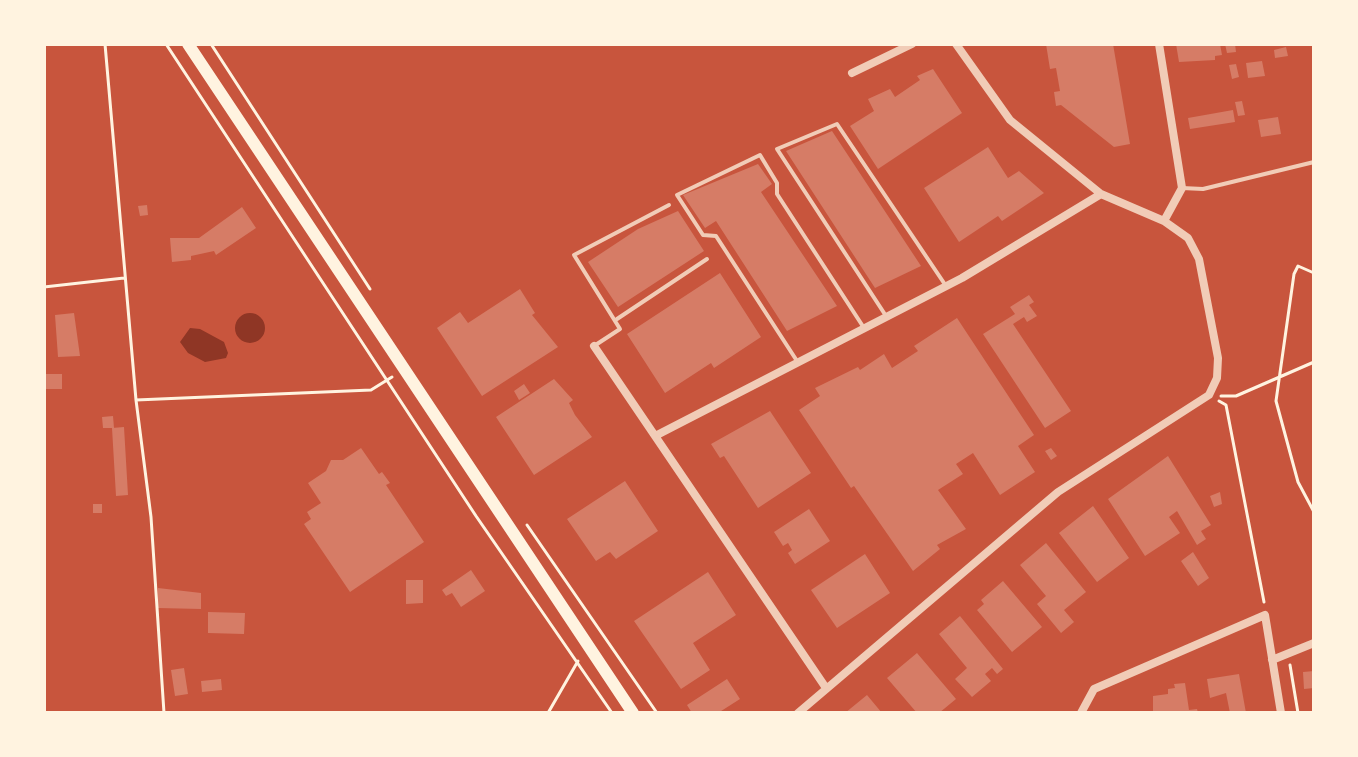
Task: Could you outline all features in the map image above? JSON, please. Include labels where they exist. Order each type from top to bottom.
[{"type":"main road","points":[[188,44],[633,713]]},
{"type":"street","points":[[852,73],[912,44]]},
{"type":"street","points":[[798,713],[1058,492],[1209,395],[1217,378],[1218,358],[1199,259],[1188,238],[1164,221],[1101,194],[1010,120],[956,44]]},
{"type":"street","points":[[1159,44],[1182,188],[1164,221]]},
{"type":"street","points":[[657,435],[946,286],[1101,194]]},
{"type":"street","points":[[594,346],[826,688]]},
{"type":"street","points":[[1081,713],[1094,689],[1265,615],[1281,713]]},
{"type":"street","points":[[1272,660],[1314,643]]},
{"type":"lane","points":[[886,316],[777,149],[837,124],[946,286]]},
{"type":"lane","points":[[798,362],[716,236],[703,235],[677,195],[760,155],[777,183],[777,194],[864,328]]},
{"type":"lane","points":[[1182,188],[1203,189],[1314,162]]},
{"type":"lane","points":[[594,346],[620,329],[617,319],[574,255],[669,205]]},
{"type":"lane","points":[[617,319],[707,259]]},
{"type":"path","points":[[105,44],[136,400],[151,517],[164,713]]},
{"type":"path","points":[[166,44],[476,516],[612,713]]},
{"type":"path","points":[[211,44],[375,296]]},
{"type":"path","points":[[1314,273],[1298,266],[1294,274],[1276,401],[1298,482],[1314,512]]},
{"type":"path","points":[[44,287],[125,278]]},
{"type":"path","points":[[1209,395],[1236,396],[1314,362]]},
{"type":"path","points":[[136,400],[371,390],[403,370]]},
{"type":"path","points":[[1209,395],[1226,405],[1265,615]]},
{"type":"path","points":[[526,524],[657,713]]},
{"type":"path","points":[[1288,654],[1298,713]]},
{"type":"path","points":[[548,713],[578,661]]},
{"type":"shaded area","points":[[250,313],[261,317],[265,328],[261,339],[250,343],[239,339],[235,328],[239,317]]},
{"type":"shaded area","points":[[190,328],[200,329],[224,342],[228,353],[226,358],[205,362],[188,353],[180,342]]},
{"type":"building","points":[[1046,44],[1113,44],[1130,144],[1114,147],[1061,105],[1056,106],[1054,92],[1060,91],[1056,68],[1050,69]]},
{"type":"building","points":[[1176,44],[1220,44],[1222,55],[1215,56],[1215,60],[1179,62]]},
{"type":"building","points":[[1225,44],[1235,44],[1236,52],[1227,53]]},
{"type":"building","points":[[1286,47],[1288,56],[1275,58],[1274,50]]},
{"type":"building","points":[[1262,61],[1265,76],[1248,78],[1246,63]]},
{"type":"building","points":[[1236,64],[1239,77],[1232,79],[1229,65]]},
{"type":"building","points":[[933,69],[962,113],[878,169],[850,126],[874,111],[868,99],[890,89],[895,97],[920,80],[917,76]]},
{"type":"building","points":[[1242,101],[1245,115],[1238,116],[1235,102]]},
{"type":"building","points":[[1233,110],[1235,122],[1190,129],[1188,118]]},
{"type":"building","points":[[1278,117],[1281,134],[1261,137],[1258,120]]},
{"type":"building","points":[[832,131],[921,266],[875,288],[786,151]]},
{"type":"building","points":[[988,147],[1008,178],[1019,171],[1044,193],[1002,221],[998,216],[959,242],[924,188]]},
{"type":"building","points":[[758,164],[772,184],[761,192],[837,306],[787,331],[716,221],[705,228],[683,195]]},
{"type":"building","points":[[147,205],[148,215],[140,216],[138,206]]},
{"type":"building","points":[[242,207],[256,228],[216,255],[214,251],[191,256],[191,260],[172,262],[170,238],[199,238]]},
{"type":"building","points":[[678,211],[704,251],[618,307],[588,262],[638,229]]},
{"type":"building","points":[[720,273],[761,337],[714,368],[711,363],[665,393],[627,334]]},
{"type":"building","points":[[520,289],[535,313],[532,315],[558,347],[482,396],[437,328],[460,312],[468,323]]},
{"type":"building","points":[[1029,295],[1034,302],[1029,305],[1037,316],[1027,322],[1024,317],[1013,324],[1071,411],[1045,428],[983,334],[1015,314],[1010,307]]},
{"type":"building","points":[[74,313],[80,356],[58,357],[55,315]]},
{"type":"building","points":[[957,318],[1034,435],[1018,446],[1035,472],[1000,495],[973,453],[956,464],[963,474],[938,490],[966,529],[937,545],[940,549],[913,571],[854,486],[851,488],[799,410],[820,396],[815,388],[858,367],[860,370],[884,354],[892,368],[918,351],[914,346]]},
{"type":"building","points":[[44,374],[62,374],[62,389],[44,389]]},
{"type":"building","points":[[554,379],[573,400],[569,403],[575,415],[592,437],[534,475],[496,417]]},
{"type":"building","points":[[524,384],[530,393],[519,400],[514,391]]},
{"type":"building","points":[[770,411],[811,473],[758,508],[724,456],[720,458],[711,444]]},
{"type":"building","points":[[113,416],[114,428],[103,428],[102,417]]},
{"type":"building","points":[[124,427],[128,495],[116,496],[112,428]]},
{"type":"building","points":[[361,448],[379,474],[382,472],[390,483],[386,485],[424,542],[350,592],[304,524],[311,519],[307,512],[321,503],[308,483],[326,471],[331,460],[343,460]]},
{"type":"building","points":[[1051,448],[1057,456],[1051,460],[1045,451]]},
{"type":"building","points":[[1168,456],[1211,525],[1201,531],[1206,539],[1197,545],[1177,511],[1169,517],[1180,533],[1145,556],[1108,499]]},
{"type":"building","points":[[625,481],[658,531],[616,559],[610,552],[596,561],[567,519]]},
{"type":"building","points":[[1220,492],[1222,504],[1214,507],[1210,496]]},
{"type":"building","points":[[93,504],[102,504],[102,513],[93,513]]},
{"type":"building","points":[[1093,506],[1129,558],[1097,582],[1059,533]]},
{"type":"building","points":[[809,509],[830,541],[795,564],[788,553],[792,550],[788,543],[783,546],[774,532]]},
{"type":"building","points":[[1046,543],[1086,592],[1064,610],[1074,622],[1061,633],[1037,604],[1046,596],[1020,565]]},
{"type":"building","points":[[1193,552],[1209,578],[1198,586],[1181,561]]},
{"type":"building","points":[[865,554],[890,593],[837,628],[811,590]]},
{"type":"building","points":[[471,570],[485,591],[461,607],[452,593],[446,596],[442,590]]},
{"type":"building","points":[[708,572],[736,615],[693,643],[710,670],[681,689],[634,621]]},
{"type":"building","points":[[406,580],[423,580],[423,603],[406,604]]},
{"type":"building","points":[[1003,581],[1042,627],[1012,652],[977,610],[984,604],[981,600]]},
{"type":"building","points":[[158,588],[201,593],[201,609],[158,608]]},
{"type":"building","points":[[208,612],[245,613],[244,634],[208,633]]},
{"type":"building","points":[[960,616],[1003,669],[997,674],[992,668],[985,674],[991,681],[972,697],[955,679],[967,668],[939,634]]},
{"type":"building","points":[[917,653],[956,699],[939,713],[917,713],[887,678]]},
{"type":"building","points":[[184,668],[188,694],[175,696],[171,670]]},
{"type":"building","points":[[1314,671],[1314,688],[1304,689],[1303,672]]},
{"type":"building","points":[[1239,674],[1246,713],[1230,713],[1226,693],[1210,698],[1207,679]]},
{"type":"building","points":[[221,679],[222,690],[202,692],[201,681]]},
{"type":"building","points":[[727,679],[740,699],[718,713],[692,713],[687,705]]},
{"type":"building","points":[[1185,683],[1189,710],[1197,709],[1198,713],[1153,713],[1153,696],[1168,694],[1168,689],[1175,688],[1174,684]]},
{"type":"building","points":[[867,695],[882,713],[845,713]]}]
